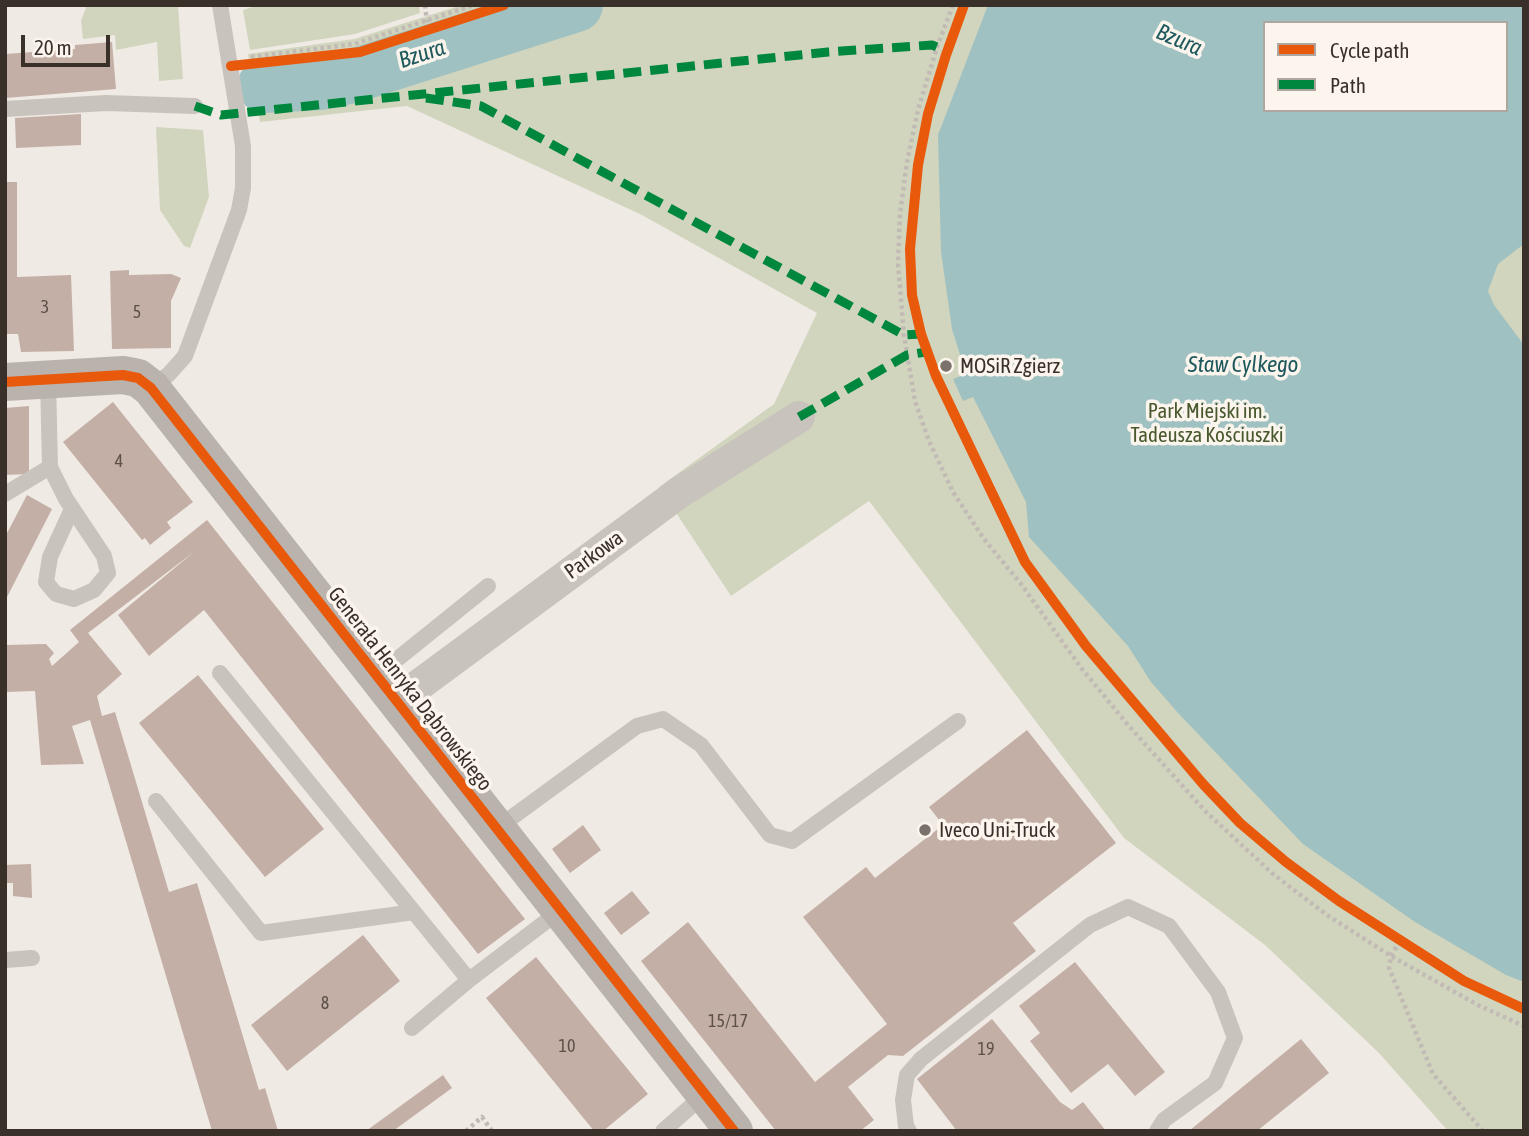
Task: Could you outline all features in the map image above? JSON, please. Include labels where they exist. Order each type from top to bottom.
[{"type":"street","name":"Generała Henryka Dąbrowskiego","points":[[5,382],[123,374],[138,378],[151,388],[734,1131]]},
{"type":"street","name":"Parkowa","points":[[386,689],[680,492],[799,417]]},
{"type":"lane","points":[[151,388],[186,356],[239,210],[243,188],[237,62],[220,5]]},
{"type":"lane","points":[[5,109],[106,103],[195,106]]},
{"type":"lane","points":[[48,379],[50,467],[72,509],[104,556],[108,573],[94,590],[74,599],[56,594],[46,582],[50,557],[72,509]]},
{"type":"lane","points":[[5,494],[50,467]]},
{"type":"lane","points":[[386,689],[488,586]]},
{"type":"lane","points":[[220,673],[469,980]]},
{"type":"lane","points":[[496,829],[637,726],[663,719],[701,745],[770,835],[792,841],[958,721]]},
{"type":"lane","points":[[156,801],[261,933],[414,912]]},
{"type":"lane","points":[[908,1131],[903,1100],[907,1075],[921,1059],[1090,925],[1128,906],[1169,926],[1218,992],[1236,1038],[1215,1083],[1164,1120],[1157,1131]]},
{"type":"lane","points":[[412,1028],[469,980],[561,910]]},
{"type":"lane","points":[[5,960],[32,958]]},
{"type":"lane","points":[[663,1131],[705,1094]]},
{"type":"path","points":[[425,5],[427,26]]},
{"type":"path","points":[[953,5],[918,110],[900,214],[898,264],[904,335],[915,401],[929,441],[953,492],[984,539],[1120,716],[1205,811],[1273,874],[1327,915],[1391,956],[1478,1005],[1524,1026]]},
{"type":"path","points":[[917,177],[928,114],[964,5]]},
{"type":"path","points":[[237,62],[360,52],[477,9]]},
{"type":"path","points":[[910,261],[911,237]]},
{"type":"path","points":[[1390,934],[1410,947]]},
{"type":"path","points":[[1400,941],[1391,956],[1389,968],[1433,1074],[1483,1131]]},
{"type":"path","points":[[466,1131],[482,1117],[492,1131]]},
{"type":"green space","points":[[87,5],[178,5],[183,79],[159,81],[157,42],[116,50],[115,35],[83,39],[81,21]]},
{"type":"green space","points":[[259,5],[419,5],[420,13],[355,34],[250,50],[243,10]]},
{"type":"green space","name":"Park Miejski im. Tadeusza Kościuszki","points":[[462,5],[1524,5],[1524,1131],[1448,1131],[1379,1053],[1265,945],[1124,838],[869,501],[731,596],[659,487],[774,404],[817,313],[642,215],[407,106],[260,122],[248,54],[354,39]]},
{"type":"green space","points":[[156,127],[203,130],[209,197],[190,248],[184,246],[160,210]]},
{"type":"water","name":"Staw Cylkego","points":[[988,5],[1524,5],[1524,244],[1498,264],[1488,291],[1494,305],[1524,345],[1524,982],[1506,975],[1415,922],[1303,844],[1179,714],[1151,682],[1128,646],[1029,537],[1026,502],[973,397],[963,401],[953,379],[966,374],[952,329],[941,252],[938,135]]},
{"type":"building","points":[[112,42],[116,89],[5,98],[5,54],[75,49],[75,45]]},
{"type":"building","points":[[81,114],[81,145],[16,148],[15,118]]},
{"type":"building","points":[[5,182],[17,182],[17,277],[71,275],[74,351],[21,352],[18,334],[5,334]]},
{"type":"building","points":[[129,270],[129,275],[171,274],[181,278],[171,301],[171,348],[112,349],[110,271]]},
{"type":"building","points":[[113,402],[193,502],[167,522],[171,528],[150,545],[145,538],[142,540],[63,442]]},
{"type":"building","points":[[29,406],[29,474],[5,475],[5,408]]},
{"type":"building","points":[[27,495],[52,509],[5,601],[5,537]]},
{"type":"building","points":[[207,520],[525,919],[478,954],[204,610],[149,656],[118,615],[195,551],[88,633],[122,674],[97,696],[102,716],[115,712],[169,892],[197,883],[259,1090],[265,1088],[278,1131],[212,1131],[90,720],[72,726],[84,764],[41,765],[35,691],[5,692],[5,645],[46,644],[54,653],[49,659],[52,666],[79,642],[70,630]]},
{"type":"building","points":[[198,675],[324,829],[265,877],[139,723]]},
{"type":"building","points":[[1027,730],[1116,843],[1013,923],[1036,951],[903,1056],[888,1055],[848,1087],[874,1120],[860,1131],[776,1131],[641,961],[688,922],[815,1082],[887,1024],[803,917],[866,867],[875,878],[943,825],[929,807]]},
{"type":"building","points":[[583,825],[601,850],[570,873],[552,849]]},
{"type":"building","points":[[31,864],[32,898],[13,896],[13,883],[5,883],[5,865]]},
{"type":"building","points":[[632,891],[650,913],[621,935],[604,913]]},
{"type":"building","points":[[363,935],[400,981],[287,1071],[251,1025]]},
{"type":"building","points":[[536,957],[648,1094],[603,1131],[594,1131],[486,998]]},
{"type":"building","points":[[1075,962],[1165,1072],[1135,1096],[1108,1064],[1071,1093],[1030,1041],[1040,1033],[1019,1006]]},
{"type":"building","points":[[992,1019],[1060,1102],[1072,1110],[1083,1102],[1106,1131],[957,1131],[917,1079]]},
{"type":"building","points":[[1301,1039],[1329,1073],[1257,1131],[1189,1131]]},
{"type":"building","points":[[443,1075],[452,1088],[393,1131],[366,1131]]},
{"type":"waterway","name":"Bzura","points":[[264,86],[320,83],[353,76],[576,5]]},
{"type":"marked path","points":[[195,106],[221,115],[828,52],[932,45],[947,51]]},
{"type":"marked path","points":[[426,98],[481,106],[904,335],[921,334]]},
{"type":"marked path","points":[[799,417],[907,355],[926,352]]},
{"type":"cycle path","points":[[231,66],[360,52],[504,5]]},
{"type":"cycle path","points":[[964,5],[928,114],[918,165],[910,249],[912,295],[921,334],[936,376],[1025,562],[1086,646],[1203,784],[1240,823],[1286,862],[1339,901],[1464,981],[1524,1009]]},
{"type":"cycle path","points":[[5,382],[123,375],[138,378],[151,388],[734,1131]]},
{"type":"place","name":"MOSiR Zgierz","points":[[946,366]]},
{"type":"place","name":"Iveco Uni-Truck","points":[[925,830]]}]
